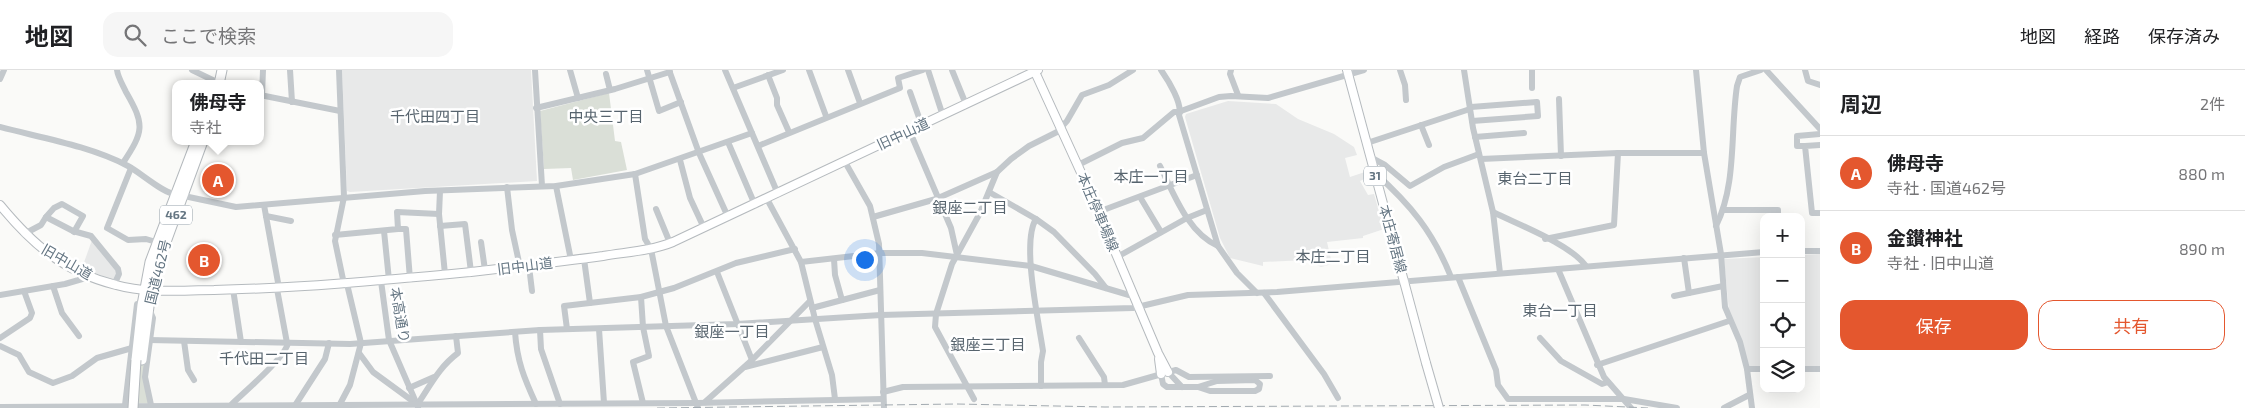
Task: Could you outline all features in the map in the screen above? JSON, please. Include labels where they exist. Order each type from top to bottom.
[{"type":"highway","name":"国道462号","points":[[148,290],[166,239],[177,194],[195,145]]},
{"type":"highway","name":"国道462号","points":[[138,408],[139,360],[145,306],[156,242],[201,145]]},
{"type":"highway","name":"国道462号","points":[[129,406],[139,360]]},
{"type":"main road","name":"旧中山道","points":[[0,205],[24,234],[50,256],[89,277],[114,285],[148,290],[233,290],[345,284],[529,266],[651,249],[670,243],[755,205],[1036,71]]},
{"type":"main road","name":"本庄停車場線","points":[[1036,71],[1134,294],[1165,373]]},
{"type":"main road","name":"本庄寄居線","points":[[1347,72],[1365,147],[1370,157],[1439,408]]},
{"type":"street","points":[[0,79],[4,70]]},
{"type":"street","points":[[117,70],[139,115],[140,127],[138,138],[123,163]]},
{"type":"street","points":[[192,70],[211,80]]},
{"type":"street","points":[[290,70],[292,102]]},
{"type":"street","points":[[339,70],[344,197],[335,235],[345,284],[361,343],[350,385],[340,404]]},
{"type":"street","points":[[535,70],[542,186]]},
{"type":"street","points":[[570,70],[578,98]]},
{"type":"street","points":[[646,70],[651,79],[660,111],[681,102]]},
{"type":"street","points":[[725,70],[778,194]]},
{"type":"street","points":[[732,88],[782,70]]},
{"type":"street","points":[[810,70],[826,116]]},
{"type":"street","points":[[848,70],[860,103]]},
{"type":"street","points":[[758,146],[826,116],[900,88],[898,78],[924,70]]},
{"type":"street","points":[[928,70],[943,116]]},
{"type":"street","points":[[952,70],[965,102],[964,106]]},
{"type":"street","points":[[874,217],[936,199],[997,172],[1011,159],[1057,132],[1067,121],[1082,95],[1122,78],[1133,70]]},
{"type":"street","points":[[1161,70],[1172,88],[1180,112],[1218,246],[1237,272],[1260,293],[1324,374],[1338,398]]},
{"type":"street","points":[[1231,70],[1238,95]]},
{"type":"street","points":[[1078,165],[1122,143],[1142,138],[1174,112],[1180,112],[1219,98],[1238,95],[1268,98],[1347,72],[1364,70]]},
{"type":"street","points":[[1400,70],[1405,85],[1406,100]]},
{"type":"street","points":[[1464,70],[1475,137],[1494,212],[1500,273]]},
{"type":"street","points":[[1532,70],[1532,88]]},
{"type":"street","points":[[1696,70],[1704,153],[1721,254],[1725,307],[1740,342],[1747,369],[1752,408]]},
{"type":"street","points":[[1716,226],[1724,210],[1732,153],[1737,86],[1740,77],[1761,70]]},
{"type":"street","points":[[1766,70],[1820,129]]},
{"type":"street","points":[[1805,70],[1808,81],[1820,85]]},
{"type":"street","points":[[536,108],[651,79],[669,71],[699,153],[728,217]]},
{"type":"street","points":[[606,74],[610,90]]},
{"type":"street","points":[[768,75],[777,98],[777,105],[789,132]]},
{"type":"street","points":[[910,92],[922,126]]},
{"type":"street","points":[[264,96],[340,111]]},
{"type":"street","points":[[1559,98],[1561,156]]},
{"type":"street","points":[[1365,147],[1470,108],[1537,102],[1538,116],[1472,122]]},
{"type":"street","points":[[1421,125],[1429,145]]},
{"type":"street","points":[[0,127],[91,152],[123,163],[177,194],[236,207],[344,197],[507,187],[556,186],[635,174],[680,160],[752,133]]},
{"type":"street","points":[[910,132],[936,199],[950,228],[956,256]]},
{"type":"street","points":[[1475,137],[1524,133]]},
{"type":"street","points":[[1820,134],[1797,136],[1797,146],[1820,145]]},
{"type":"street","points":[[728,142],[755,205]]},
{"type":"street","points":[[1805,146],[1812,213],[1820,213]]},
{"type":"street","points":[[1370,157],[1385,165],[1410,186],[1444,167],[1480,157],[1704,153]]},
{"type":"street","points":[[1546,239],[1614,225],[1618,154]]},
{"type":"street","points":[[680,160],[690,198],[704,228]]},
{"type":"street","points":[[845,162],[870,206],[874,217],[880,253],[880,315],[884,408]]},
{"type":"street","points":[[1160,166],[1187,218],[1196,231],[1209,242],[1218,246]]},
{"type":"street","points":[[131,168],[107,228],[128,240],[146,238],[156,242]]},
{"type":"street","points":[[974,399],[935,327],[936,314],[956,256],[989,192],[997,172]]},
{"type":"street","points":[[1374,172],[1394,190],[1434,240],[1454,277],[1496,370],[1498,385],[1508,399],[1624,399],[1677,408]]},
{"type":"street","points":[[635,174],[645,240],[651,249],[666,326],[697,406]]},
{"type":"street","points":[[1098,212],[1169,185],[1198,178]]},
{"type":"street","points":[[556,186],[570,260]]},
{"type":"street","points":[[507,187],[512,230],[520,267]]},
{"type":"street","points":[[440,191],[439,214],[446,274]]},
{"type":"street","points":[[989,192],[1036,219],[1054,232],[1106,288]]},
{"type":"street","points":[[1140,197],[1161,232]]},
{"type":"street","points":[[767,199],[801,262],[811,305],[832,375],[835,399]]},
{"type":"street","points":[[24,234],[41,225],[54,208],[62,204],[83,216],[74,232]]},
{"type":"street","points":[[230,405],[272,365],[287,348],[288,343],[264,205]]},
{"type":"street","points":[[656,209],[670,243]]},
{"type":"street","points":[[1117,257],[1187,218],[1207,210]]},
{"type":"street","points":[[1724,210],[1778,210],[1778,213]]},
{"type":"street","points":[[398,229],[397,212],[439,214]]},
{"type":"street","points":[[1494,212],[1561,246],[1581,260],[1586,266]]},
{"type":"street","points":[[266,216],[291,221]]},
{"type":"street","points":[[46,217],[74,232],[91,236],[118,269],[119,274],[114,285]]},
{"type":"street","points":[[1036,219],[1032,227],[1030,280],[1038,312],[1043,351],[1041,362],[1042,386]]},
{"type":"street","points":[[440,226],[465,224],[472,272]]},
{"type":"street","points":[[335,235],[406,229],[410,278]]},
{"type":"street","name":"本高通り","points":[[384,231],[389,340],[418,406]]},
{"type":"street","points":[[481,242],[485,270]]},
{"type":"street","points":[[567,329],[564,306],[660,292],[736,263],[795,249]]},
{"type":"street","points":[[1805,251],[1820,251]]},
{"type":"street","points":[[150,340],[361,343],[540,330],[790,322],[880,315],[1038,312],[1139,306],[1188,295],[1260,293],[1760,252]]},
{"type":"street","points":[[801,262],[880,253],[922,253],[956,256],[1031,266],[1106,288],[1134,294]]},
{"type":"street","points":[[584,258],[590,303]]},
{"type":"street","points":[[834,258],[835,275],[842,300]]},
{"type":"street","points":[[1684,258],[1689,293]]},
{"type":"street","points":[[529,266],[532,291]]},
{"type":"street","points":[[1558,269],[1597,365],[1608,382],[1631,408]]},
{"type":"street","points":[[716,272],[752,360]]},
{"type":"street","points":[[0,295],[53,286],[89,277]]},
{"type":"street","points":[[53,286],[62,313],[79,336]]},
{"type":"street","points":[[1674,296],[1723,286]]},
{"type":"street","points":[[233,290],[241,342]]},
{"type":"street","points":[[0,407],[296,404],[418,406],[604,403],[697,406],[706,402],[744,368],[790,322],[811,305],[842,300],[880,290]]},
{"type":"street","points":[[0,338],[30,318],[32,314],[24,291]]},
{"type":"street","points":[[640,296],[643,327],[649,356],[633,362],[643,403]]},
{"type":"street","points":[[129,406],[134,319],[137,304],[145,306],[153,318],[145,377],[151,406]]},
{"type":"street","points":[[1597,365],[1729,320]]},
{"type":"street","points":[[599,329],[604,403]]},
{"type":"street","points":[[540,330],[541,349],[560,404]]},
{"type":"street","points":[[515,332],[516,353],[521,373],[536,404]]},
{"type":"street","points":[[418,406],[434,378],[448,361],[458,353],[456,336]]},
{"type":"street","points":[[1079,338],[1104,377],[1105,385]]},
{"type":"street","points":[[1540,338],[1561,361],[1602,384],[1608,382]]},
{"type":"street","points":[[184,341],[188,370],[194,380]]},
{"type":"street","points":[[296,404],[325,359],[329,343]]},
{"type":"street","points":[[0,346],[19,355],[29,372],[53,383],[72,376],[97,358],[132,348]]},
{"type":"street","points":[[744,368],[824,346]]},
{"type":"street","points":[[359,353],[373,372],[407,395],[418,406]]},
{"type":"street","points":[[1747,369],[1760,369]]},
{"type":"street","points":[[1805,369],[1820,369]]},
{"type":"street","points":[[883,384],[903,386],[1128,384],[1178,370],[1188,377],[1270,376]]},
{"type":"street","points":[[1165,373],[1182,387]]},
{"type":"street","points":[[1165,373],[1164,385],[1169,387],[1198,387],[1218,381],[1255,380],[1260,384],[1259,389],[1255,391],[1210,391],[1198,387]]},
{"type":"street","points":[[410,388],[434,378]]},
{"type":"street","points":[[706,402],[835,399],[883,395],[903,386]]},
{"type":"street","points":[[1724,408],[1749,396]]},
{"type":"shaded area","points":[[342,70],[531,70],[537,181],[347,191]]},
{"type":"shaded area","points":[[609,93],[615,141],[621,142],[627,170],[573,180],[571,168],[544,169],[540,111]]},
{"type":"shaded area","points":[[1228,101],[1276,104],[1298,119],[1334,134],[1354,147],[1357,155],[1345,158],[1350,177],[1368,171],[1369,177],[1360,181],[1368,195],[1374,194],[1384,229],[1363,236],[1363,238],[1327,242],[1332,264],[1321,267],[1306,260],[1263,262],[1263,266],[1230,258],[1220,238],[1185,117],[1186,114]]},
{"type":"shaded area","points":[[92,240],[117,272],[115,281],[82,268]]},
{"type":"shaded area","points":[[1820,254],[1820,366],[1805,366],[1805,255]]},
{"type":"shaded area","points":[[1760,257],[1760,366],[1748,366],[1729,312],[1724,259]]},
{"type":"shaded area","points":[[133,365],[145,365],[149,403],[128,403]]},
{"type":"railway","points":[[657,408],[957,404],[1105,407],[1585,405],[1648,408]]},
{"type":"place","name":"佛母寺","points":[[218,180]]},
{"type":"place","name":"金鑚神社","points":[[204,260]]},
{"type":"district","name":"千代田四丁目","points":[[435,117]]},
{"type":"district","name":"中央三丁目","points":[[606,117]]},
{"type":"district","name":"本庄一丁目","points":[[1151,177]]},
{"type":"district","name":"東台二丁目","points":[[1535,179]]},
{"type":"district","name":"銀座二丁目","points":[[970,208]]},
{"type":"district","name":"本庄二丁目","points":[[1333,257]]},
{"type":"district","name":"東台一丁目","points":[[1560,311]]},
{"type":"district","name":"銀座一丁目","points":[[732,332]]},
{"type":"district","name":"銀座三丁目","points":[[988,345]]},
{"type":"district","name":"千代田二丁目","points":[[264,359]]}]
